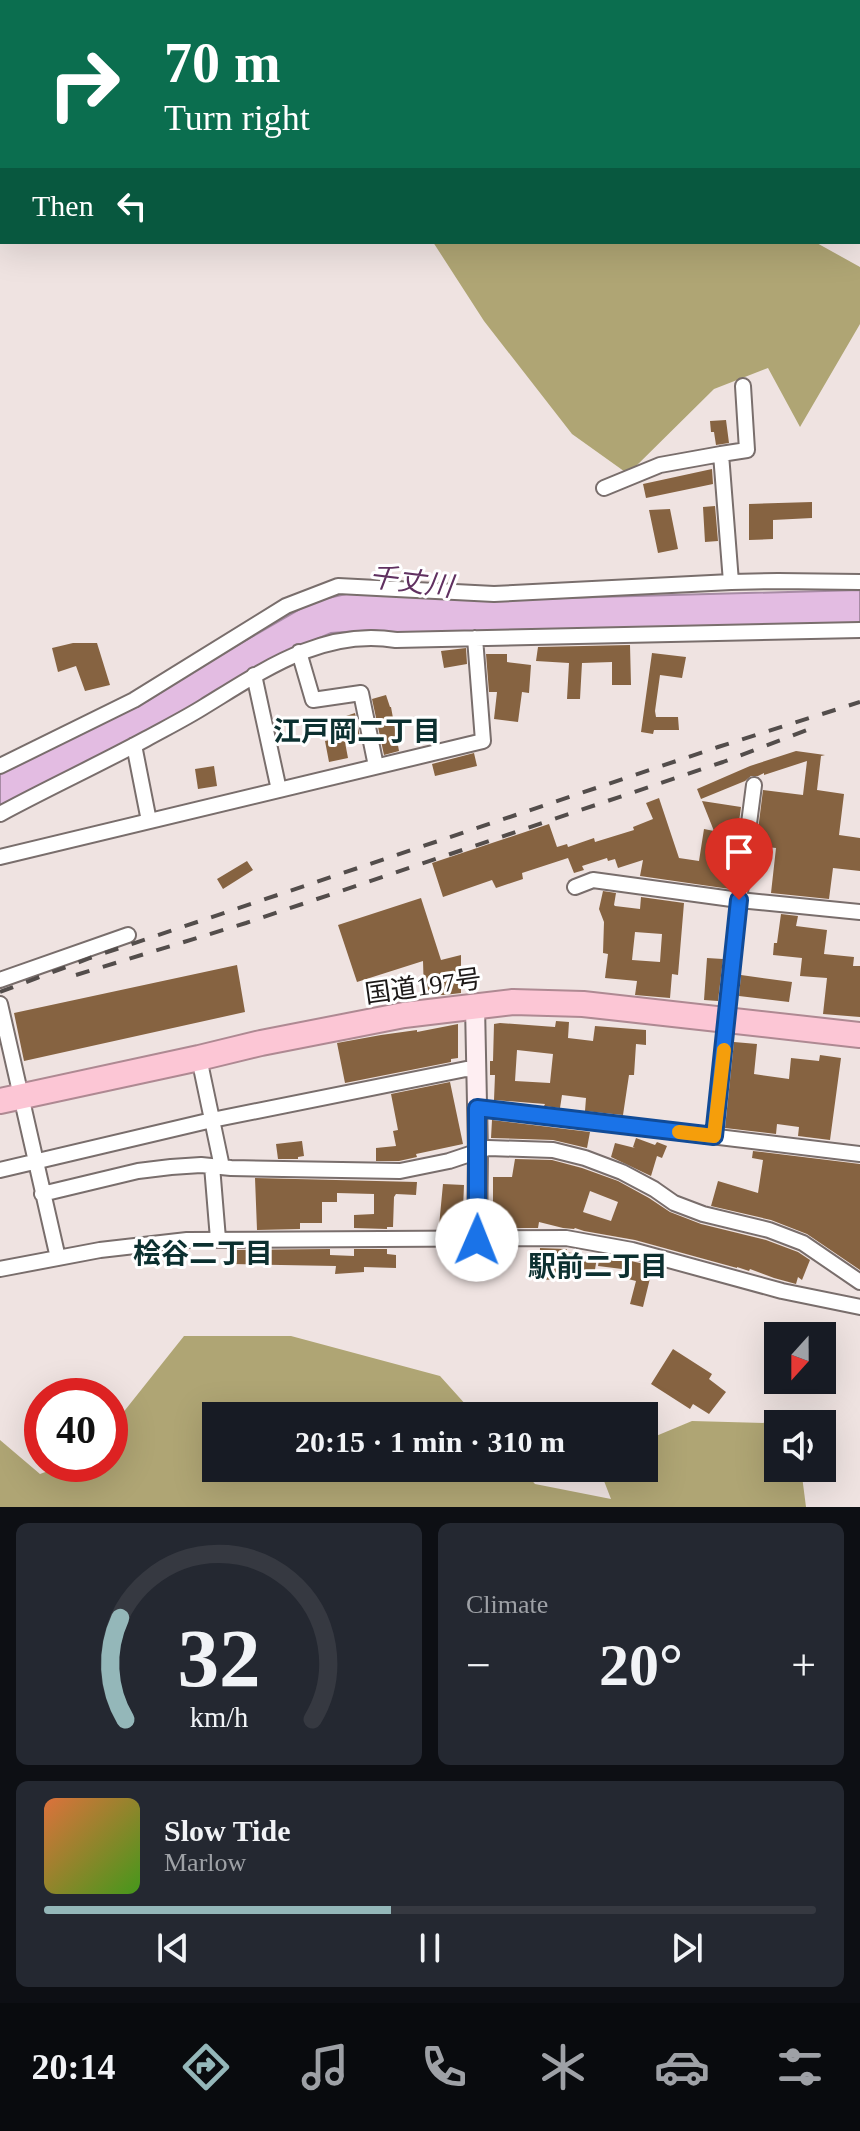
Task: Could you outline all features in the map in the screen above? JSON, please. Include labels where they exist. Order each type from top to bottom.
[{"type":"highway","name":"国道197号","points":[[10,1099],[261,1043],[404,1015],[513,1002],[571,1002],[860,1035]]},
{"type":"street","points":[[604,488],[660,465],[747,450],[743,386]]},
{"type":"street","points":[[721,454],[731,582]]},
{"type":"street","points":[[0,766],[134,700],[286,606],[338,586],[494,594],[731,582],[860,582]]},
{"type":"street","points":[[0,814],[203,708],[254,675],[299,652],[334,641],[375,637],[396,640],[860,630]]},
{"type":"street","points":[[0,857],[483,741],[475,638]]},
{"type":"street","points":[[299,652],[313,700],[361,693],[376,766]]},
{"type":"street","points":[[254,675],[279,790]]},
{"type":"street","points":[[134,745],[149,821]]},
{"type":"street","points":[[714,1136],[754,785]]},
{"type":"street","points":[[575,887],[593,880],[739,900],[860,912]]},
{"type":"street","points":[[0,980],[128,935]]},
{"type":"street","points":[[0,1004],[10,1099],[36,1162],[58,1258]]},
{"type":"street","points":[[475,1006],[477,1240]]},
{"type":"street","points":[[199,1058],[212,1120],[217,1166],[218,1239]]},
{"type":"street","points":[[0,1170],[212,1120],[451,1072],[476,1070]]},
{"type":"street","points":[[477,1108],[860,1154]]},
{"type":"street","points":[[42,1194],[138,1171],[186,1166],[400,1171],[449,1161],[488,1148],[553,1150],[622,1172],[674,1203],[803,1243],[860,1282]]},
{"type":"street","points":[[0,1269],[100,1250],[187,1240],[566,1238],[632,1250],[782,1291],[860,1307]]},
{"type":"shaded area","points":[[434,244],[819,244],[860,267],[860,324],[800,427],[768,368],[714,389],[628,474],[572,434],[484,321]]},
{"type":"shaded area","points":[[860,590],[860,624],[331,633],[268,660],[169,721],[0,807],[0,773],[149,700],[314,601],[351,593],[489,600]]},
{"type":"shaded area","points":[[184,1336],[291,1336],[440,1376],[463,1402],[202,1402],[202,1482],[533,1482],[611,1499],[604,1482],[658,1482],[658,1435],[692,1421],[764,1423],[764,1482],[803,1482],[806,1507],[0,1507],[0,1440],[24,1460],[24,1482],[128,1482],[128,1406]]},
{"type":"building","points":[[726,420],[729,443],[716,445],[710,421]]},
{"type":"building","points":[[712,469],[713,484],[646,498],[643,484]]},
{"type":"building","points":[[812,502],[812,518],[773,520],[773,539],[749,540],[749,504]]},
{"type":"building","points":[[715,506],[718,541],[705,542],[703,507]]},
{"type":"building","points":[[670,509],[678,549],[658,553],[649,510]]},
{"type":"building","points":[[73,643],[97,643],[110,685],[85,691],[76,666],[58,672],[52,648]]},
{"type":"building","points":[[630,645],[631,685],[612,685],[612,662],[582,663],[580,699],[567,699],[569,663],[536,661],[538,647]]},
{"type":"building","points":[[466,648],[467,664],[444,668],[441,651]]},
{"type":"building","points":[[652,653],[686,657],[682,678],[660,675],[655,711],[656,717],[678,717],[679,730],[654,730],[653,734],[641,732]]},
{"type":"building","points":[[486,654],[507,654],[507,662],[531,665],[529,693],[522,692],[518,722],[494,719],[497,692],[489,692]]},
{"type":"building","points":[[386,695],[399,751],[384,755],[372,699]]},
{"type":"building","points":[[355,713],[361,742],[346,745],[340,718]]},
{"type":"building","points":[[344,737],[348,758],[329,762],[325,741]]},
{"type":"building","points":[[796,751],[825,755],[821,756],[817,790],[844,794],[839,835],[860,838],[860,871],[833,868],[829,899],[771,893],[776,848],[756,846],[763,790],[803,795],[807,761],[751,776],[701,799],[697,789],[750,766]]},
{"type":"building","points":[[474,753],[477,766],[435,776],[432,764]]},
{"type":"building","points":[[214,766],[217,786],[198,789],[195,769]]},
{"type":"building","points":[[659,798],[679,858],[699,861],[704,829],[714,831],[702,801],[741,807],[730,889],[640,876],[643,860],[618,868],[615,859],[608,861],[607,858],[582,866],[584,870],[574,873],[568,858],[522,873],[523,879],[496,888],[492,880],[443,897],[432,863],[549,824],[557,847],[567,844],[568,847],[594,838],[595,842],[634,830],[633,827],[653,819],[646,803]]},
{"type":"building","points":[[247,861],[253,870],[223,889],[217,879]]},
{"type":"building","points":[[603,891],[616,893],[615,906],[640,909],[641,897],[684,903],[678,975],[672,974],[670,998],[635,995],[637,981],[605,978],[608,954],[603,953],[604,922],[599,909]],"holes":[[[635,932],[662,934],[660,962],[632,960]]]},
{"type":"building","points":[[421,898],[441,960],[461,955],[461,993],[424,994],[423,961],[357,982],[338,925]]},
{"type":"building","points":[[781,914],[798,916],[796,926],[827,930],[824,954],[854,957],[853,966],[860,966],[860,1017],[823,1014],[827,978],[800,976],[802,958],[773,955]]},
{"type":"building","points":[[707,958],[723,959],[718,1001],[704,1000]]},
{"type":"building","points":[[237,965],[245,1012],[24,1061],[14,1013]]},
{"type":"building","points":[[741,975],[792,982],[789,1002],[739,996]]},
{"type":"building","points":[[556,1021],[569,1022],[568,1038],[593,1041],[595,1026],[646,1030],[646,1045],[636,1044],[634,1075],[629,1075],[623,1115],[585,1111],[586,1098],[562,1095],[560,1108],[494,1100],[495,1075],[490,1075],[490,1061],[493,1061],[494,1024],[555,1027]],"holes":[[[517,1050],[553,1054],[550,1083],[515,1081]]]},
{"type":"building","points":[[458,1024],[458,1058],[451,1059],[451,1062],[345,1083],[337,1043]]},
{"type":"building","points":[[734,1042],[757,1044],[754,1074],[789,1079],[791,1058],[819,1061],[820,1055],[841,1058],[830,1140],[798,1136],[799,1127],[777,1124],[776,1134],[725,1128]]},
{"type":"building","points":[[450,1082],[463,1144],[416,1154],[417,1157],[399,1161],[376,1161],[376,1148],[396,1146],[393,1131],[398,1130],[391,1094]]},
{"type":"building","points":[[492,1120],[590,1132],[587,1148],[553,1140],[491,1138]]},
{"type":"building","points":[[636,1138],[667,1146],[662,1158],[657,1156],[651,1176],[611,1157],[615,1143],[635,1148]]},
{"type":"building","points":[[302,1141],[304,1156],[278,1159],[276,1144]]},
{"type":"building","points":[[753,1151],[860,1164],[860,1270],[807,1234],[771,1220],[711,1206],[718,1181],[758,1193],[763,1160],[752,1158]]},
{"type":"building","points":[[515,1159],[552,1160],[582,1168],[618,1181],[670,1212],[701,1224],[766,1240],[810,1260],[802,1280],[798,1277],[796,1284],[750,1269],[575,1228],[539,1222],[538,1228],[509,1228],[511,1221],[490,1220],[491,1203],[493,1177],[512,1177]],"holes":[[[590,1191],[618,1202],[611,1221],[583,1212]]]},
{"type":"building","points":[[255,1178],[417,1182],[416,1195],[396,1194],[394,1197],[393,1227],[387,1229],[354,1228],[354,1215],[374,1214],[374,1194],[337,1193],[337,1202],[322,1202],[322,1223],[300,1223],[300,1229],[257,1230]]},
{"type":"building","points":[[443,1184],[464,1185],[463,1209],[456,1208],[456,1227],[439,1226]]},
{"type":"building","points":[[540,1248],[567,1249],[566,1252],[597,1257],[594,1276],[568,1272],[568,1279],[539,1280]]},
{"type":"building","points":[[330,1249],[330,1255],[354,1256],[354,1249],[387,1249],[387,1254],[396,1255],[396,1268],[364,1267],[364,1272],[335,1274],[336,1266],[233,1264],[233,1250]]},
{"type":"building","points":[[470,1250],[485,1250],[485,1254],[491,1254],[491,1274],[467,1273],[467,1254]]},
{"type":"building","points":[[600,1254],[653,1266],[643,1307],[630,1304],[636,1281],[628,1279],[630,1270],[598,1266]]},
{"type":"building","points":[[673,1349],[712,1374],[709,1379],[726,1392],[709,1414],[693,1404],[690,1409],[651,1384]]},
{"type":"railway","points":[[0,992],[90,958],[860,702]]},
{"type":"railway","points":[[76,975],[246,923],[723,762],[815,727]]},
{"type":"slow traffic","points":[[679,1132],[714,1136],[724,1050]]},
{"type":"district","name":"江戸岡二丁目","points":[[357,731]]},
{"type":"district","name":"桧谷二丁目","points":[[203,1253]]},
{"type":"district","name":"駅前二丁目","points":[[598,1266]]},
{"type":"route","points":[[477,1240],[477,1108],[714,1136],[739,900]]},
{"type":"water label","name":"千丈川","points":[[411,581]]}]
